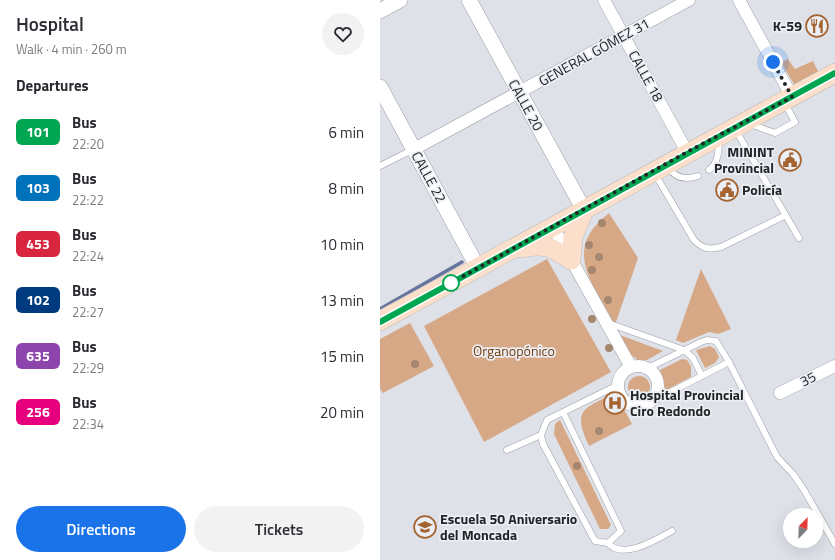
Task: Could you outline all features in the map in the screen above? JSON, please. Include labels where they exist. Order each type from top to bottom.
[{"type":"main road","points":[[380,322],[687,152],[835,73]]},
{"type":"main road","points":[[511,249],[533,245],[550,246],[571,260],[573,237],[584,210]]},
{"type":"street","points":[[380,11],[400,0]]},
{"type":"street","name":"CALLE 20","points":[[469,0],[584,210]]},
{"type":"street","name":"CALLE 18","points":[[604,0],[687,152]]},
{"type":"street","name":"GENERAL GÓMEZ 31","points":[[414,149],[689,0]]},
{"type":"street","points":[[739,0],[788,99]]},
{"type":"street","name":"CALLE 22","points":[[380,87],[478,268]]},
{"type":"street","points":[[553,227],[631,367]]},
{"type":"street","points":[[637,366],[648,368],[656,376],[658,382],[657,394],[649,403],[637,406],[630,404],[621,396],[618,385],[622,373],[631,367],[637,366]]},
{"type":"street","name":"35","points":[[780,393],[835,366]]},
{"type":"lane","points":[[740,125],[784,216],[799,238]]},
{"type":"lane","points":[[709,170],[713,167],[717,158],[719,145],[717,136]]},
{"type":"lane","points":[[380,166],[414,149]]},
{"type":"lane","points":[[660,168],[694,240],[701,247],[710,249],[721,247],[784,216]]},
{"type":"lane","points":[[660,168],[685,178],[698,176]]},
{"type":"lane","points":[[606,322],[684,350],[693,358],[702,376]]},
{"type":"lane","points":[[648,368],[701,342],[707,340],[716,341],[729,362],[777,457],[793,474],[804,490],[835,544]]},
{"type":"lane","points":[[649,403],[729,362]]},
{"type":"lane","points":[[618,385],[548,420],[541,435],[543,444],[595,541],[608,543],[613,550],[621,554],[632,553],[672,531]]},
{"type":"lane","points":[[563,412],[621,531],[608,543]]},
{"type":"lane","points":[[507,450],[541,435]]},
{"type":"green space","points":[[788,59],[795,69],[813,61],[819,73],[795,86],[781,62]]},
{"type":"green space","points":[[609,213],[638,258],[615,325],[591,281],[586,267],[584,254],[587,240],[595,227]]},
{"type":"green space","name":"Organopónico","points":[[547,259],[611,372],[484,442],[424,326]]},
{"type":"green space","points":[[701,269],[731,329],[718,334],[709,332],[683,343],[676,340]]},
{"type":"green space","points":[[410,323],[434,366],[383,393],[380,389],[380,339]]},
{"type":"green space","points":[[620,335],[663,351],[647,360],[638,360],[630,354]]},
{"type":"green space","points":[[710,346],[715,349],[719,357],[715,363],[705,368],[696,350]]},
{"type":"green space","points":[[682,359],[687,360],[691,366],[691,377],[666,390],[658,371]]},
{"type":"green space","points":[[639,376],[647,379],[650,387],[647,395],[639,398],[631,395],[628,387],[631,379]]},
{"type":"green space","points":[[615,393],[632,424],[589,446],[581,424],[581,417],[588,407]]},
{"type":"green space","points":[[560,420],[611,525],[608,529],[600,529],[554,434],[555,424]]},
{"type":"waterway","points":[[380,309],[462,262]]},
{"type":"bus line","name":"101","points":[[380,322],[687,152],[835,73]]},
{"type":"place","name":"K-59","points":[[817,26]]},
{"type":"place","name":"MININT Provincial","points":[[790,160]]},
{"type":"place","name":"Policía","points":[[727,190]]},
{"type":"place","name":"Hospital Provincial Ciro Redondo","points":[[615,403]]},
{"type":"place","name":"Escuela 50 Aniversario del Moncada","points":[[425,527]]},
{"type":"route","points":[[451,283],[687,152],[792,97],[773,62]]}]
